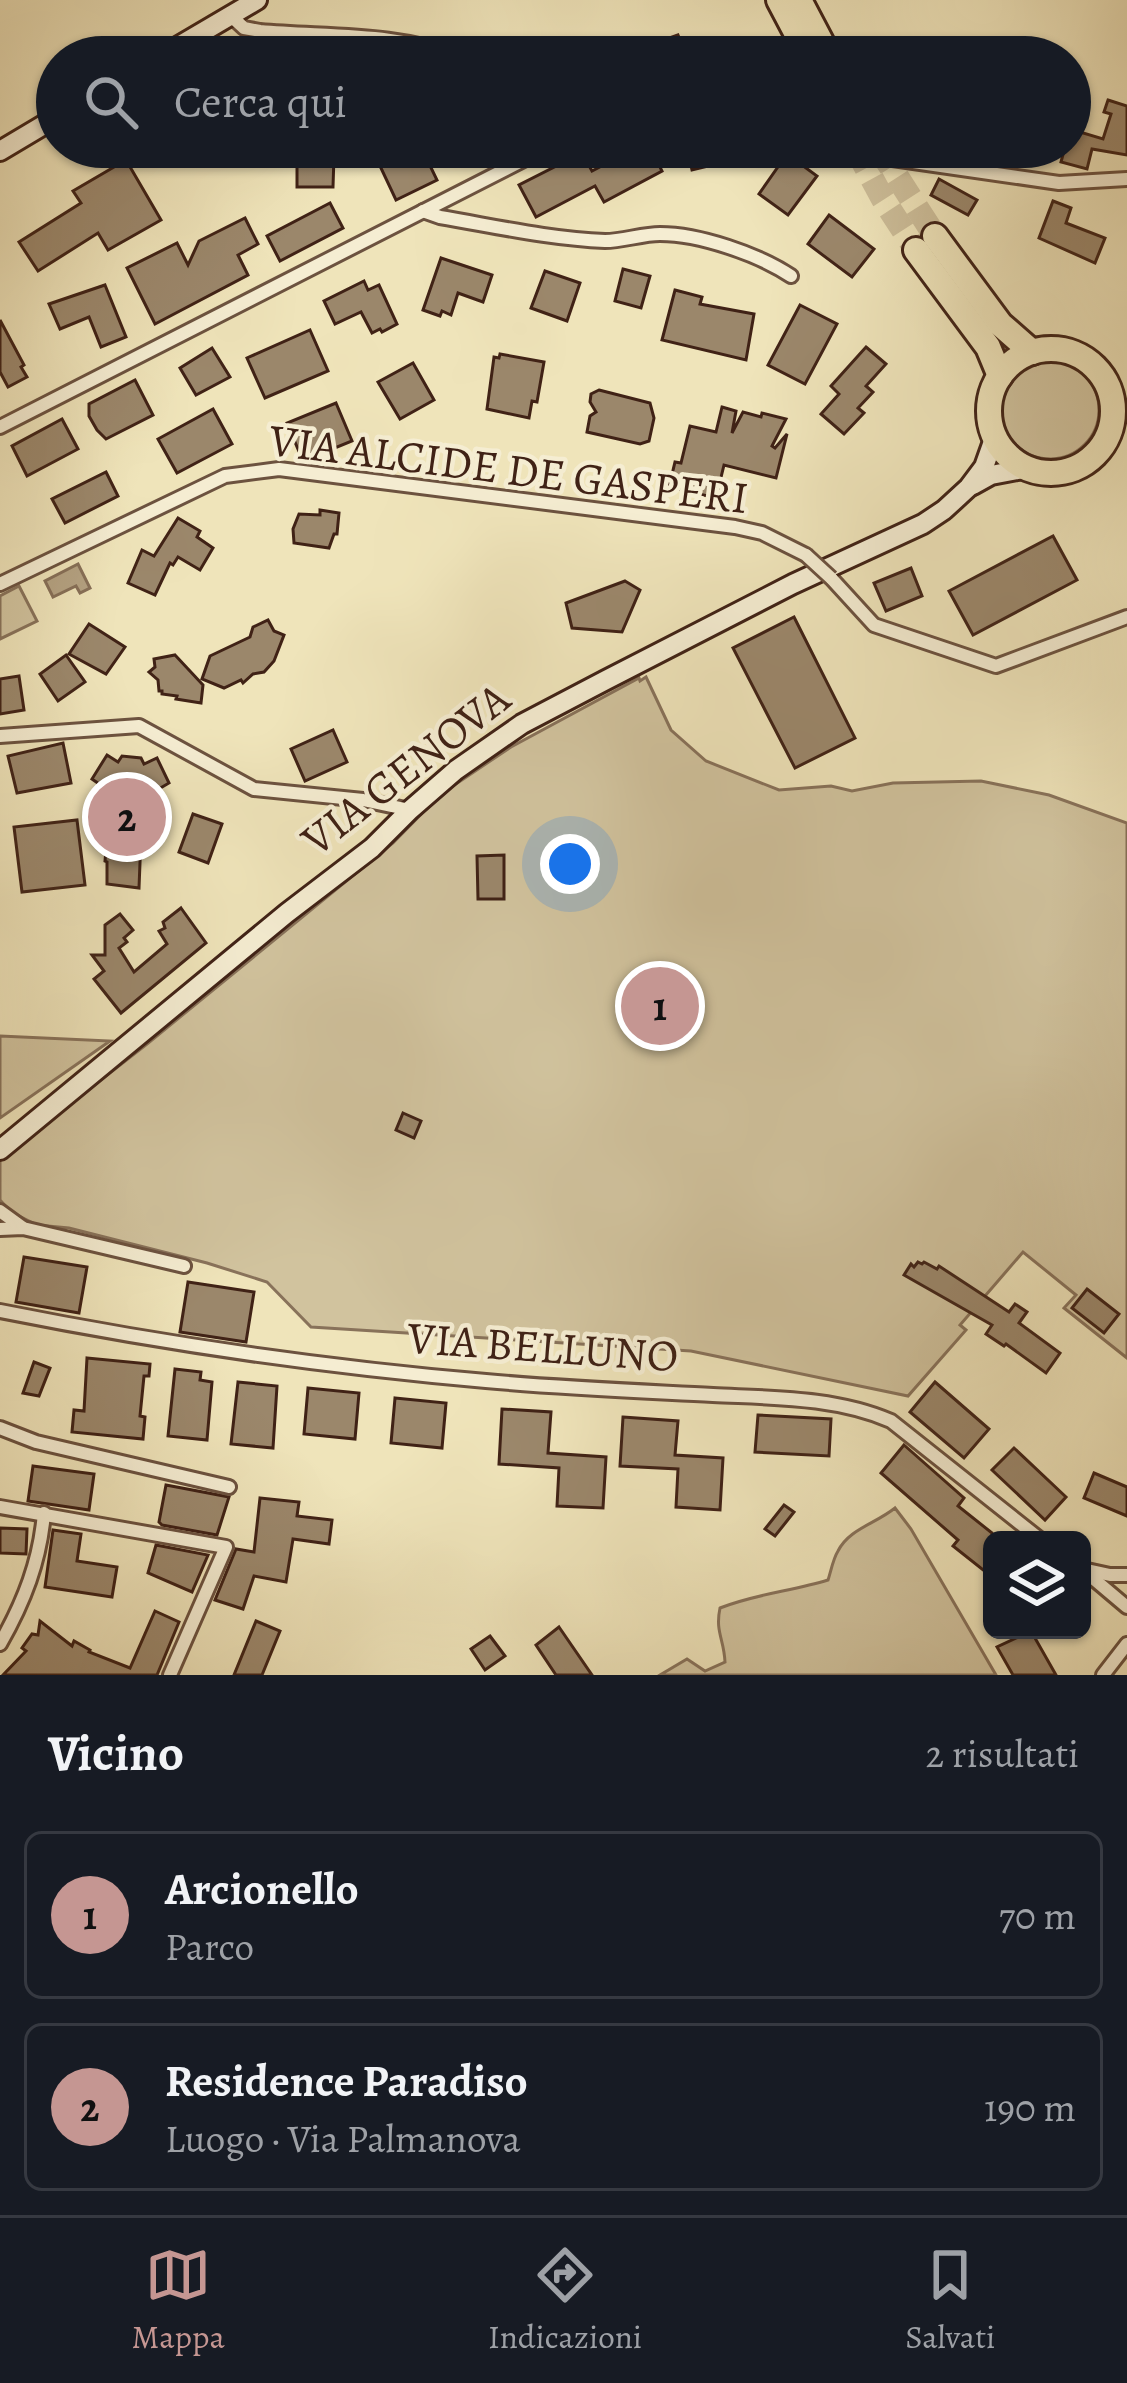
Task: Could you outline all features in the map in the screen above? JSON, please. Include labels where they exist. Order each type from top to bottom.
[{"type":"highway","points":[[779,0],[798,36]]},
{"type":"highway","points":[[799,0],[818,36]]},
{"type":"highway","points":[[925,243],[1000,324],[1032,352],[1000,376],[988,347],[925,243]]},
{"type":"highway","name":"VIA GENOVA","points":[[1028,468],[1064,472],[1081,465],[1096,454],[1113,422],[1113,404],[1099,370],[1068,351],[1032,352]]},
{"type":"highway","name":"VIA GENOVA","points":[[994,436],[989,405],[1000,376]]},
{"type":"highway","points":[[994,436],[1008,455],[1028,468]]},
{"type":"main road","points":[[196,36],[257,0]]},
{"type":"main road","points":[[0,151],[36,130]]},
{"type":"main road","name":"VIA GENOVA","points":[[0,1150],[286,913],[372,848],[456,770],[522,724],[944,511],[984,467],[994,436]]},
{"type":"main road","name":"VIA GENOVA","points":[[968,487],[991,475],[1028,468]]},
{"type":"street","points":[[231,16],[244,28],[260,32],[353,36]]},
{"type":"street","points":[[0,427],[508,168]]},
{"type":"street","points":[[955,168],[1059,183],[1127,179]]},
{"type":"street","points":[[423,212],[559,237],[609,241],[658,234],[687,236],[719,244],[790,276]]},
{"type":"street","name":"VIA ALCIDE DE GASPERI","points":[[0,584],[225,476],[280,469],[762,533],[806,555],[874,625],[996,666],[1127,617]]},
{"type":"street","points":[[0,736],[139,726],[254,789],[363,800],[410,810]]},
{"type":"street","points":[[0,1210],[23,1228]]},
{"type":"street","points":[[0,1229],[23,1228],[184,1266]]},
{"type":"street","name":"VIA BELLUNO","points":[[0,1311],[310,1363],[485,1381],[789,1399],[868,1411],[891,1421],[1030,1531]]},
{"type":"street","points":[[0,1428],[36,1442],[229,1487]]},
{"type":"street","points":[[0,1507],[226,1547],[170,1675]]},
{"type":"street","points":[[0,1644],[20,1608],[41,1549],[44,1513]]},
{"type":"street","points":[[1091,1572],[1127,1575]]},
{"type":"street","points":[[1091,1577],[1127,1607]]},
{"type":"street","points":[[1103,1675],[1127,1644]]},
{"type":"shaded area","points":[[1050,361],[1085,375],[1099,410],[1085,445],[1050,459],[1015,445],[1001,410],[1015,375]]},
{"type":"shaded area","points":[[78,564],[90,588],[80,593],[76,586],[53,597],[45,581]]},
{"type":"shaded area","points":[[19,586],[37,621],[0,639],[0,596]]},
{"type":"shaded area","points":[[646,677],[671,730],[706,761],[779,790],[831,786],[852,791],[893,783],[981,781],[1049,795],[1127,823],[1127,1358],[1064,1308],[1076,1295],[1023,1252],[960,1325],[966,1330],[908,1396],[691,1351],[311,1327],[267,1282],[69,1228],[37,1225],[11,1212],[0,1200],[3,1156],[393,843],[441,794],[511,747]]},
{"type":"shaded area","points":[[0,1036],[110,1041],[0,1118]]},
{"type":"shaded area","points":[[895,1508],[996,1675],[660,1675],[687,1659],[705,1671],[725,1662],[720,1608],[828,1580],[843,1543]]},
{"type":"building","points":[[1108,100],[1127,106],[1127,155],[1092,149],[1091,153],[1091,135],[1103,139],[1111,114],[1104,112]]},
{"type":"building","points":[[112,168],[131,168],[161,220],[108,250],[98,233],[38,271],[19,242],[81,203],[73,191]]},
{"type":"building","points":[[297,168],[334,168],[333,187],[297,187]]},
{"type":"building","points":[[381,168],[431,168],[437,180],[396,200]]},
{"type":"building","points":[[552,168],[662,171],[604,202],[595,186],[536,217],[519,185]]},
{"type":"building","points":[[777,168],[806,168],[817,176],[788,215],[759,194]]},
{"type":"building","points":[[939,179],[977,200],[968,215],[931,195]]},
{"type":"building","points":[[1053,201],[1071,208],[1066,223],[1105,238],[1095,263],[1039,238]]},
{"type":"building","points":[[330,203],[343,228],[280,261],[267,236]]},
{"type":"building","points":[[829,215],[874,249],[852,277],[808,244]]},
{"type":"building","points":[[245,218],[258,244],[238,255],[248,275],[155,324],[127,268],[177,243],[188,265],[199,241]]},
{"type":"building","points":[[441,258],[492,275],[483,302],[458,293],[451,315],[423,310]]},
{"type":"building","points":[[623,269],[650,276],[641,308],[615,301]]},
{"type":"building","points":[[545,271],[580,283],[567,321],[531,308]]},
{"type":"building","points":[[364,281],[368,290],[379,285],[397,324],[372,333],[361,312],[335,324],[324,301]]},
{"type":"building","points":[[105,285],[126,337],[101,347],[89,317],[60,329],[49,304]]},
{"type":"building","points":[[675,290],[702,297],[700,304],[754,314],[746,360],[662,340]]},
{"type":"building","points":[[800,305],[837,324],[805,384],[768,365]]},
{"type":"building","points":[[0,320],[27,377],[8,387],[0,372]]},
{"type":"building","points":[[310,330],[328,371],[265,398],[247,358]]},
{"type":"building","points":[[866,347],[886,364],[866,386],[873,392],[858,408],[864,413],[844,434],[821,414],[839,394],[831,386]]},
{"type":"building","points":[[212,348],[230,377],[196,395],[180,368]]},
{"type":"building","points":[[494,357],[544,362],[529,418],[487,409]]},
{"type":"building","points":[[413,363],[434,400],[400,419],[378,382]]},
{"type":"building","points":[[135,380],[153,415],[106,439],[89,416],[89,404]]},
{"type":"building","points":[[599,390],[650,403],[654,418],[649,441],[640,444],[587,432],[590,416],[596,412],[591,394]]},
{"type":"building","points":[[336,403],[352,441],[303,461],[287,423]]},
{"type":"building","points":[[722,407],[736,411],[732,433],[743,412],[786,419],[772,446],[787,434],[776,478],[724,465],[716,498],[669,487],[690,426],[716,432]]},
{"type":"building","points":[[213,409],[232,444],[177,473],[158,439]]},
{"type":"building","points":[[62,419],[78,449],[27,476],[12,446]]},
{"type":"building","points":[[106,472],[118,496],[65,523],[52,499]]},
{"type":"building","points":[[320,510],[339,513],[337,534],[329,548],[294,543],[299,514],[320,515]]},
{"type":"building","points":[[178,518],[200,531],[197,537],[213,548],[200,570],[178,557],[170,563],[155,595],[128,583],[142,550],[154,556]]},
{"type":"building","points":[[1053,536],[1077,580],[973,635],[949,591]]},
{"type":"building","points":[[911,568],[922,596],[886,611],[874,583]]},
{"type":"building","points":[[625,581],[640,590],[622,632],[572,628],[566,603]]},
{"type":"building","points":[[794,617],[855,738],[795,768],[733,648]]},
{"type":"building","points":[[268,620],[274,631],[284,635],[264,672],[224,688],[202,679],[210,656],[250,637],[253,627]]},
{"type":"building","points":[[89,624],[125,647],[106,674],[69,654]]},
{"type":"building","points":[[66,655],[85,682],[58,701],[40,674]]},
{"type":"building","points":[[175,655],[203,685],[201,703],[159,691],[158,680],[149,672],[155,667],[154,659]]},
{"type":"building","points":[[19,676],[24,710],[0,714],[0,679]]},
{"type":"building","points":[[333,730],[347,762],[305,781],[291,749]]},
{"type":"building","points":[[63,743],[71,783],[17,793],[8,756]]},
{"type":"building","points":[[107,755],[118,762],[122,756],[141,758],[144,764],[157,758],[169,783],[157,790],[160,796],[149,812],[142,812],[139,888],[107,884],[109,815],[99,792],[102,786],[92,779]]},
{"type":"building","points":[[193,814],[222,824],[208,863],[179,852]]},
{"type":"building","points":[[77,820],[85,885],[22,892],[14,827]]},
{"type":"building","points":[[504,855],[504,899],[478,899],[477,856]]},
{"type":"building","points":[[181,908],[206,943],[121,1013],[94,979],[104,971],[92,955],[105,955],[105,925],[120,914],[133,930],[119,948],[134,972],[167,944],[159,931]]},
{"type":"building","points":[[403,1113],[421,1121],[414,1138],[396,1130]]},
{"type":"building","points":[[24,1257],[87,1267],[79,1313],[16,1302]]},
{"type":"building","points":[[918,1262],[939,1266],[1009,1312],[1015,1304],[1027,1312],[1019,1323],[1060,1353],[1046,1373],[986,1334],[992,1325],[904,1275]]},
{"type":"building","points":[[188,1282],[254,1292],[246,1342],[180,1332]]},
{"type":"building","points":[[1087,1289],[1119,1314],[1104,1333],[1072,1308]]},
{"type":"building","points":[[87,1358],[150,1364],[149,1376],[144,1376],[140,1416],[145,1417],[143,1439],[72,1432],[74,1410],[84,1411]]},
{"type":"building","points":[[34,1362],[50,1368],[39,1396],[23,1393]]},
{"type":"building","points":[[175,1369],[201,1372],[200,1380],[212,1382],[207,1440],[168,1436]]},
{"type":"building","points":[[238,1382],[277,1386],[273,1448],[231,1444]]},
{"type":"building","points":[[935,1382],[989,1429],[964,1458],[910,1412]]},
{"type":"building","points":[[308,1388],[359,1393],[355,1439],[304,1434]]},
{"type":"building","points":[[395,1398],[446,1403],[442,1448],[391,1443]]},
{"type":"building","points":[[502,1409],[551,1412],[548,1453],[606,1457],[603,1508],[557,1506],[559,1468],[499,1464]]},
{"type":"building","points":[[758,1415],[831,1419],[829,1456],[755,1452]]},
{"type":"building","points":[[623,1417],[678,1421],[675,1455],[723,1458],[720,1510],[676,1507],[678,1469],[620,1466]]},
{"type":"building","points":[[904,1445],[964,1498],[958,1506],[989,1531],[983,1531],[983,1570],[953,1546],[958,1540],[881,1473]]},
{"type":"building","points":[[1014,1448],[1066,1497],[1045,1520],[992,1470]]},
{"type":"building","points":[[33,1466],[94,1474],[89,1510],[28,1501]]},
{"type":"building","points":[[1094,1473],[1127,1487],[1127,1516],[1084,1498]]},
{"type":"building","points":[[166,1485],[229,1497],[217,1535],[162,1525]]},
{"type":"building","points":[[260,1498],[299,1502],[297,1516],[332,1520],[329,1544],[293,1539],[286,1582],[254,1576],[243,1609],[215,1600],[236,1549],[254,1552]]},
{"type":"building","points":[[784,1505],[794,1512],[775,1536],[765,1529]]},
{"type":"building","points":[[0,1528],[27,1529],[26,1554],[0,1553]]},
{"type":"building","points":[[53,1530],[81,1534],[77,1561],[117,1567],[112,1597],[45,1587]]},
{"type":"building","points":[[156,1545],[208,1555],[192,1592],[148,1573]]},
{"type":"building","points":[[155,1611],[179,1622],[157,1675],[3,1675],[26,1651],[22,1648],[32,1634],[38,1635],[40,1621],[72,1646],[74,1641],[130,1668]]},
{"type":"building","points":[[256,1621],[280,1631],[262,1675],[234,1675]]},
{"type":"building","points":[[559,1627],[592,1675],[556,1675],[536,1645]]},
{"type":"building","points":[[490,1636],[505,1656],[485,1670],[471,1649]]},
{"type":"building","points":[[1014,1639],[1036,1639],[1056,1675],[1013,1675],[997,1647]]},
{"type":"tunnel","points":[[866,168],[916,250]]},
{"type":"tunnel","points":[[891,168],[935,236]]},
{"type":"place","name":"Residence Paradiso","points":[[127,817]]},
{"type":"place","name":"Arcionello","points":[[660,1006]]}]
